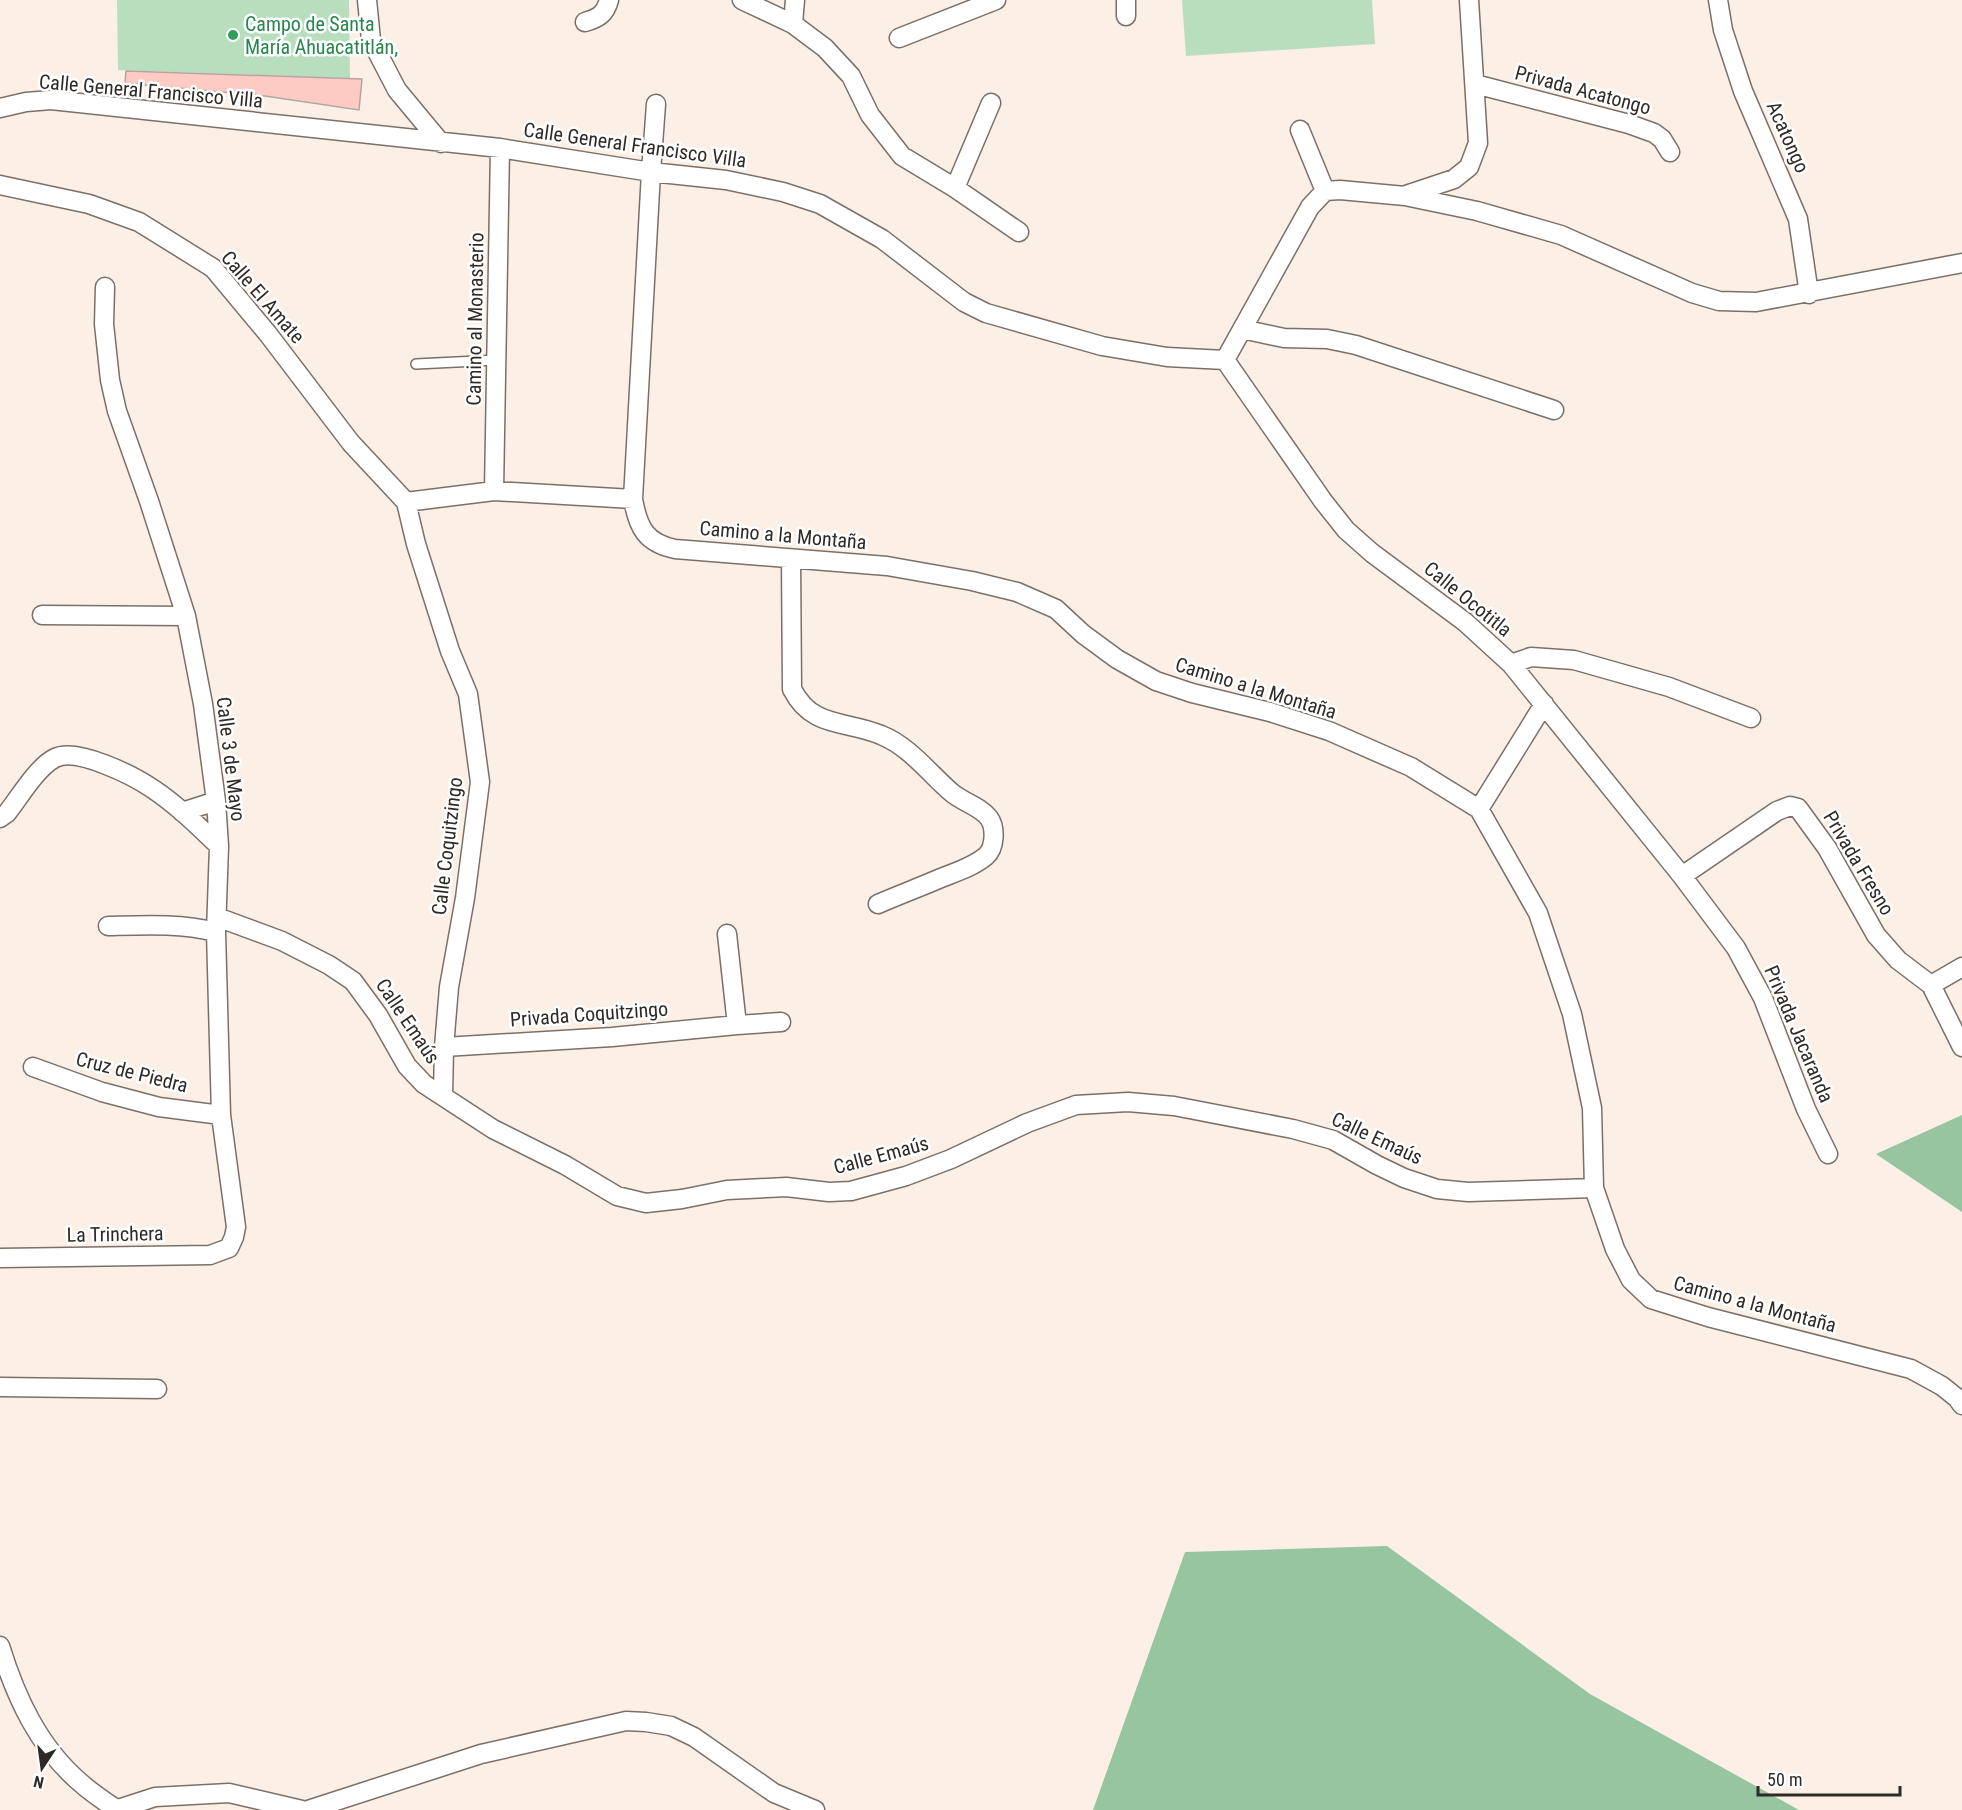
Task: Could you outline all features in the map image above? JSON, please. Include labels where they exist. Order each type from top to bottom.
[{"type":"street","points":[[367,0],[371,40],[397,90],[441,143]]},
{"type":"street","points":[[585,22],[598,18],[606,11],[609,0]]},
{"type":"street","points":[[742,0],[793,24],[825,48],[851,76],[870,115],[902,156],[955,188],[1019,232]]},
{"type":"street","points":[[793,24],[795,0]]},
{"type":"street","points":[[899,38],[996,0]]},
{"type":"street","points":[[1405,196],[1454,179],[1469,167],[1478,143],[1469,0]]},
{"type":"street","name":"Acatongo","points":[[1718,0],[1723,30],[1743,91],[1798,219],[1809,294]]},
{"type":"street","name":"Privada Acatongo","points":[[1475,84],[1629,123],[1654,133],[1670,152]]},
{"type":"street","name":"Calle General Francisco Villa","points":[[0,108],[26,102],[51,100],[500,148],[651,172],[726,180],[783,192],[819,204],[882,239],[964,302],[986,313],[1102,346],[1167,357],[1225,360]]},
{"type":"street","points":[[955,188],[991,103]]},
{"type":"street","name":"Camino a la Montaña","points":[[656,104],[633,499],[636,518],[645,535],[660,546],[675,549],[887,566],[972,580],[1017,592],[1056,609],[1083,634],[1117,659],[1156,681],[1192,693],[1270,711],[1329,731],[1411,767],[1479,809],[1538,913],[1572,1014],[1592,1108],[1594,1188],[1620,1259],[1631,1280],[1651,1299],[1708,1317],[1911,1369],[1960,1399]]},
{"type":"street","points":[[1300,130],[1324,191]]},
{"type":"street","name":"Camino al Monasterio","points":[[494,492],[500,148]]},
{"type":"street","name":"Calle El Amate","points":[[0,185],[89,204],[139,222],[213,268],[268,334],[351,443],[406,502]]},
{"type":"street","points":[[1225,360],[1310,207],[1324,191],[1340,190],[1405,196],[1477,211],[1561,235],[1692,293],[1719,301],[1756,302],[1809,294],[1962,263]]},
{"type":"street","name":"Calle 3 de Mayo","points":[[105,286],[104,324],[110,380],[117,411],[186,616],[216,801],[219,846],[217,924],[221,1115],[236,1227],[229,1248]]},
{"type":"street","points":[[1242,329],[1284,338],[1327,339],[1356,345],[1554,410]]},
{"type":"street","name":"Calle Ocotitla","points":[[1225,360],[1323,501],[1346,530],[1372,553],[1465,622],[1511,664],[1682,876]]},
{"type":"street","points":[[406,502],[494,492],[633,499]]},
{"type":"street","name":"Calle Coquitzingo","points":[[406,502],[416,544],[450,651],[468,694],[480,782],[465,898],[449,987],[443,1096]]},
{"type":"street","points":[[791,559],[792,689],[799,704],[820,718],[875,732],[898,744],[953,794],[989,818],[994,831],[988,854],[974,865],[878,904]]},
{"type":"street","points":[[42,615],[186,616]]},
{"type":"street","points":[[1511,664],[1531,657],[1574,660],[1669,687],[1751,718]]},
{"type":"street","points":[[1479,809],[1544,704]]},
{"type":"street","points":[[0,818],[7,813],[45,764],[57,757],[75,756],[97,762],[152,788],[219,846]]},
{"type":"street","points":[[182,812],[216,801]]},
{"type":"street","name":"Privada Fresno","points":[[1682,876],[1777,812],[1790,806],[1798,808],[1827,848],[1876,935],[1898,960],[1931,985],[1962,1047]]},
{"type":"street","name":"Privada Jacaranda","points":[[1682,876],[1736,948],[1763,998],[1806,1109],[1828,1154]]},
{"type":"street","name":"Calle Emaús","points":[[108,926],[217,924],[282,941],[329,965],[353,981],[378,1015],[408,1066],[424,1084],[493,1129],[617,1196],[646,1203],[727,1190],[786,1187],[829,1192],[851,1191],[906,1176],[951,1159],[1027,1123],[1076,1105],[1128,1102],[1183,1107],[1321,1136],[1333,1140],[1404,1178],[1437,1189],[1468,1192],[1594,1188]]},
{"type":"street","points":[[728,934],[737,1024]]},
{"type":"street","points":[[1931,985],[1962,967]]},
{"type":"street","name":"Privada Coquitzingo","points":[[444,1047],[612,1037],[737,1024],[781,1022]]},
{"type":"street","name":"Cruz de Piedra","points":[[33,1067],[102,1092],[159,1107],[221,1115]]},
{"type":"street","name":"La Trinchera","points":[[0,1258],[210,1256],[229,1248]]},
{"type":"street","points":[[0,1387],[158,1389]]},
{"type":"street","points":[[0,1646],[9,1675],[29,1720],[49,1751],[81,1784],[115,1810],[155,1797],[229,1793],[302,1810]]},
{"type":"street","points":[[308,1810],[481,1754],[626,1721],[671,1726],[694,1737],[774,1793],[815,1810]]},
{"type":"lane","points":[[416,364],[497,360]]},
{"type":"green space","name":"Campo de Santa María Ahuacatitlán,","points":[[117,0],[349,0],[350,78],[118,70]]},
{"type":"green space","points":[[1182,0],[1372,0],[1375,44],[1186,56]]},
{"type":"green space","points":[[1962,1115],[1962,1212],[1876,1154]]},
{"type":"green space","points":[[1387,1546],[1590,1694],[1799,1810],[1093,1810],[1185,1552]]},
{"type":"building","points":[[126,71],[362,79],[359,110],[265,96],[125,83]]},
{"type":"place","name":"Campo de Santa María Ahuacatitlán,","points":[[233,35]]}]
